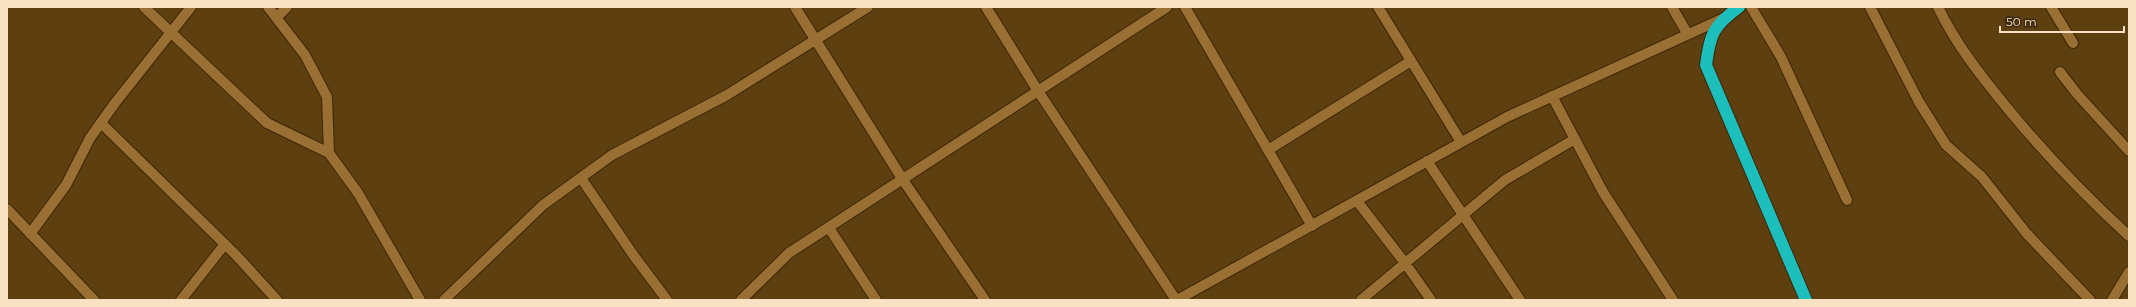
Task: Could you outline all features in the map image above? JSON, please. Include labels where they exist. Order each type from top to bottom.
[{"type":"highway","points":[[1739,7],[1724,18],[1709,39],[1706,65],[1806,300]]},
{"type":"street","points":[[144,7],[267,123],[328,153],[358,193],[420,300]]},
{"type":"street","points":[[30,234],[66,185],[90,138],[191,7]]},
{"type":"street","points":[[268,7],[305,55],[327,97],[328,153]]},
{"type":"street","points":[[277,17],[287,7]]},
{"type":"street","points":[[795,7],[903,180],[985,300]]},
{"type":"street","points":[[444,300],[543,205],[612,155],[727,96],[868,7]]},
{"type":"street","points":[[986,7],[1038,91],[1177,300],[1507,117],[1687,33],[1724,18]]},
{"type":"street","points":[[741,300],[789,253],[1167,7]]},
{"type":"street","points":[[1185,7],[1312,226]]},
{"type":"street","points":[[1378,7],[1462,142]]},
{"type":"street","points":[[1672,7],[1687,33]]},
{"type":"street","points":[[1751,7],[1780,57],[1847,200]]},
{"type":"street","points":[[1870,7],[1919,102],[1946,144],[1982,178],[2027,234],[2090,300]]},
{"type":"street","points":[[1938,7],[1974,68],[2028,133],[2079,190],[2129,236]]},
{"type":"street","points":[[2051,7],[2073,43]]},
{"type":"street","points":[[1268,150],[1411,61]]},
{"type":"street","points":[[2060,72],[2077,94],[2129,151]]},
{"type":"street","points":[[1552,96],[1603,192],[1672,300]]},
{"type":"street","points":[[101,123],[225,244],[277,300]]},
{"type":"street","points":[[1361,300],[1505,180],[1575,139]]},
{"type":"street","points":[[1427,161],[1520,300]]},
{"type":"street","points":[[581,178],[634,256],[667,300]]},
{"type":"street","points":[[1357,201],[1406,263],[1431,300]]},
{"type":"street","points":[[7,210],[94,300]]},
{"type":"street","points":[[829,228],[876,300]]},
{"type":"street","points":[[181,300],[225,244]]},
{"type":"street","points":[[2112,300],[2129,272]]}]
